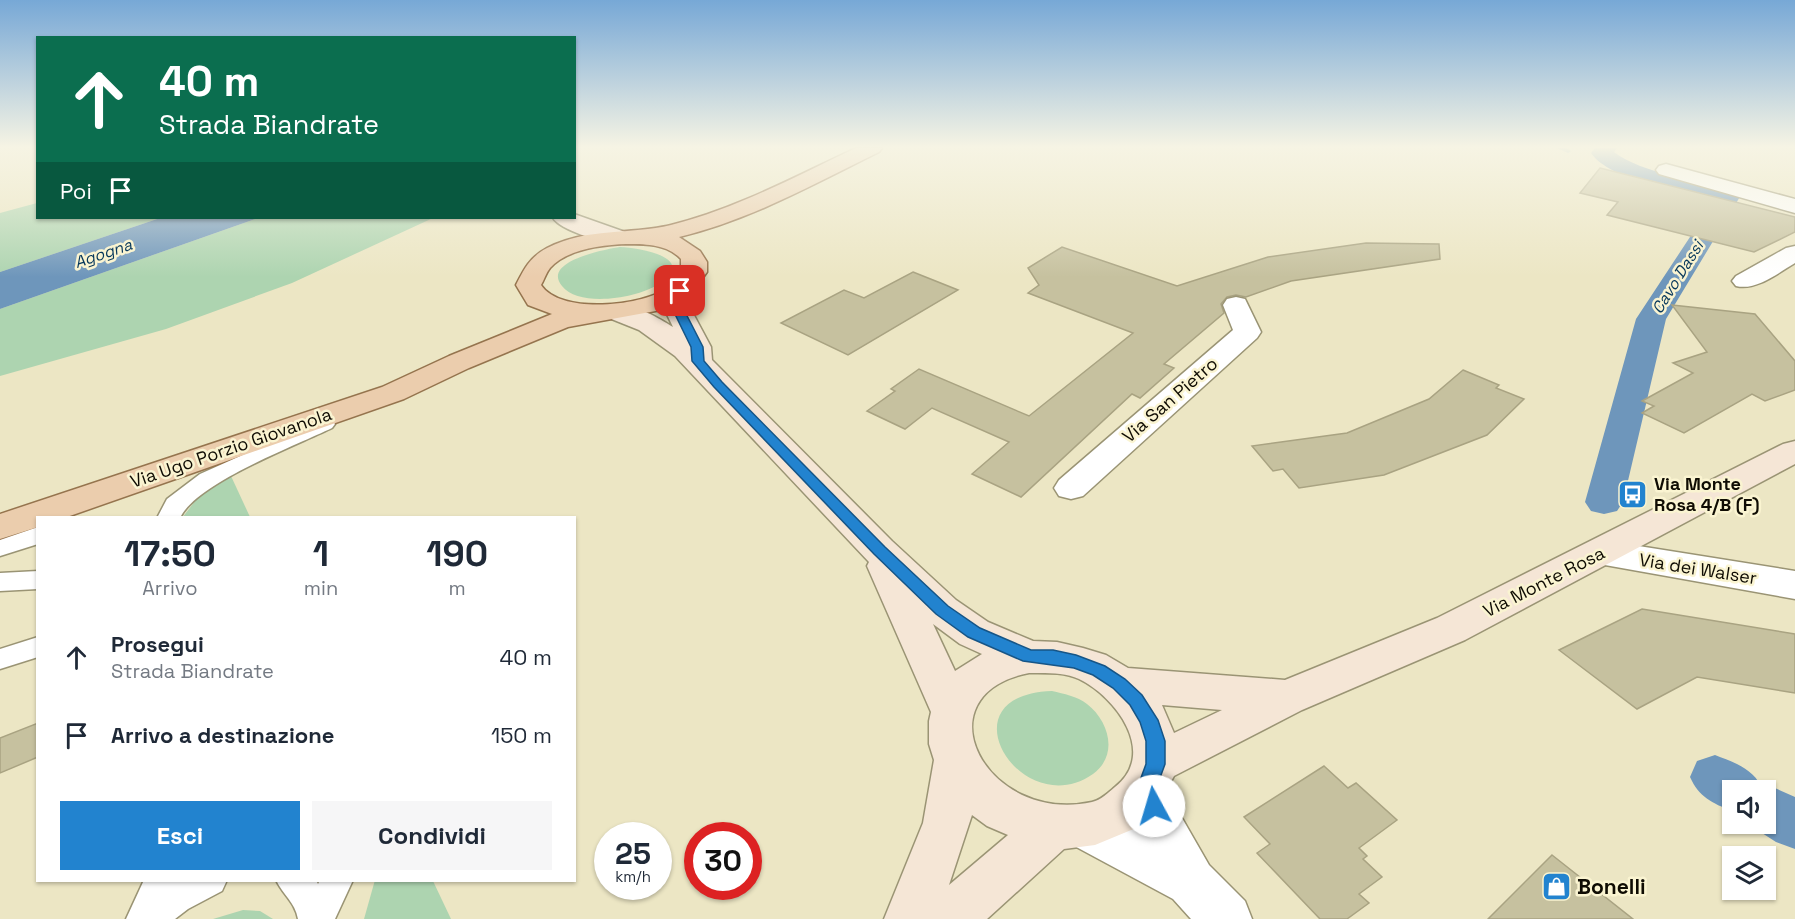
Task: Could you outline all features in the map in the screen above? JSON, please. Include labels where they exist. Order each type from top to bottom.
[{"type":"main road","points":[[646,238],[672,233],[741,209],[780,191]]},
{"type":"main road","points":[[693,257],[711,231],[741,209]]},
{"type":"main road","points":[[552,255],[561,241],[556,219]]},
{"type":"main road","points":[[566,219],[617,237]]},
{"type":"main road","points":[[552,255],[582,243],[617,237],[646,238],[676,244],[693,257],[696,268],[692,279],[680,291],[675,304],[697,347],[698,361]]},
{"type":"main road","name":"Via Ugo Porzio Giovanola","points":[[459,362],[510,326],[531,291],[529,282],[532,272],[552,255]]},
{"type":"main road","points":[[531,291],[539,301],[555,308],[609,313],[653,326],[698,361],[718,385],[879,550],[942,610],[974,633],[1029,657]]},
{"type":"main road","name":"Via Ugo Porzio Giovanola","points":[[0,527],[393,393],[459,362],[561,320],[609,313],[663,300],[680,291]]},
{"type":"main road","name":"Via Monte Rosa","points":[[1151,775],[1287,698],[1451,629],[1795,452]]},
{"type":"main road","points":[[879,550],[952,711]]},
{"type":"main road","points":[[1029,657],[1053,657],[1099,670],[1119,684],[1136,700],[1149,720],[1156,741],[1151,775],[1133,805],[1111,819],[1069,827],[1022,820],[993,805],[971,785],[956,761],[950,735],[952,711],[963,690],[981,674],[1003,662],[1029,657]]},
{"type":"main road","name":"Via Monte Rosa","points":[[1119,684],[1287,698]]},
{"type":"main road","points":[[910,919],[947,824],[956,761]]},
{"type":"main road","points":[[948,919],[1069,827]]},
{"type":"street","points":[[1741,191],[1795,206]]},
{"type":"street","points":[[1745,281],[1795,254]]},
{"type":"street","name":"Via San Pietro","points":[[1071,488],[1247,332],[1236,305]]},
{"type":"street","name":"Via dei Walser","points":[[1601,553],[1795,585]]},
{"type":"street","points":[[1151,775],[1160,826],[1191,882],[1226,919]]},
{"type":"street","points":[[1069,827],[1191,882]]},
{"type":"lane","points":[[169,516],[175,504],[208,479],[393,393]]},
{"type":"lane","points":[[0,548],[36,536]]},
{"type":"lane","points":[[0,582],[36,579]]},
{"type":"lane","points":[[0,659],[36,648]]},
{"type":"lane","points":[[143,919],[160,882]]},
{"type":"lane","points":[[148,919],[177,898],[208,882]]},
{"type":"lane","points":[[295,882],[302,887],[312,903],[316,919]]},
{"type":"lane","points":[[316,919],[337,882]]},
{"type":"green space","points":[[36,203],[36,219],[157,219],[0,272],[0,213]]},
{"type":"green space","points":[[255,219],[431,219],[292,283],[166,329],[0,376],[0,309]]},
{"type":"green space","points":[[620,247],[652,252],[662,256],[670,261],[672,268],[669,276],[648,290],[608,299],[581,297],[570,293],[562,286],[558,277],[560,270],[568,263],[602,250]]},
{"type":"green space","points":[[231,476],[250,516],[184,516],[199,496]]},
{"type":"green space","points":[[1052,691],[1075,697],[1087,704],[1101,719],[1108,738],[1106,757],[1101,766],[1093,774],[1066,785],[1041,783],[1019,771],[1004,753],[997,732],[1001,713],[1019,698]]},
{"type":"green space","points":[[374,882],[433,882],[451,919],[364,919]]},
{"type":"green space","points":[[243,910],[260,911],[273,919],[213,919]]},
{"type":"water","name":"Agogna","points":[[157,219],[255,219],[0,309],[0,272]]},
{"type":"building","points":[[1582,191],[1691,191],[1795,217],[1795,232],[1754,252],[1607,215],[1618,202],[1580,193]]},
{"type":"building","points":[[1366,243],[1439,244],[1440,259],[1291,281],[1246,297],[1236,295],[1227,297],[1221,304],[1224,313],[1164,364],[1174,368],[1140,398],[1132,394],[1021,497],[972,474],[1009,442],[932,408],[905,429],[867,411],[895,391],[891,389],[919,369],[1029,416],[1133,333],[1028,293],[1039,285],[1028,268],[1062,247],[1177,286],[1268,257]]},
{"type":"building","points":[[913,272],[958,290],[848,355],[781,323],[844,290],[864,298]]},
{"type":"building","points":[[1672,305],[1755,314],[1795,361],[1795,390],[1765,401],[1752,394],[1684,433],[1642,413],[1654,406],[1642,401],[1693,373],[1673,363],[1707,352]]},
{"type":"building","points":[[1463,370],[1499,385],[1496,388],[1524,399],[1487,435],[1384,475],[1299,488],[1283,469],[1273,471],[1252,446],[1347,433],[1429,399]]},
{"type":"building","points":[[1642,609],[1795,634],[1795,693],[1697,677],[1637,709],[1559,650]]},
{"type":"building","points":[[36,724],[36,758],[0,773],[0,738]]},
{"type":"building","points":[[1324,766],[1348,788],[1356,783],[1397,820],[1359,848],[1367,856],[1363,859],[1382,877],[1359,894],[1369,903],[1347,919],[1320,919],[1257,853],[1270,844],[1244,817]]},
{"type":"building","name":"Bonelli","points":[[1552,855],[1633,919],[1488,919]]},
{"type":"waterway","name":"Cavo Dassi","points":[[1604,502],[1651,319],[1729,195],[1712,191]]},
{"type":"waterway","name":"Cavo Dassi","points":[[1715,777],[1722,781]]},
{"type":"waterway","name":"Cavo Dassi","points":[[1776,813],[1795,825]]},
{"type":"place","name":"Via Monte Rosa 4/B (F)","points":[[1633,494]]},
{"type":"place","name":"Bonelli","points":[[1556,887]]},
{"type":"route","points":[[680,291],[675,304],[697,347],[698,361],[718,385],[879,550],[942,610],[974,633],[1029,657],[1053,657],[1099,670],[1136,700],[1149,720],[1156,741],[1155,764],[1148,786],[1154,806]]}]
